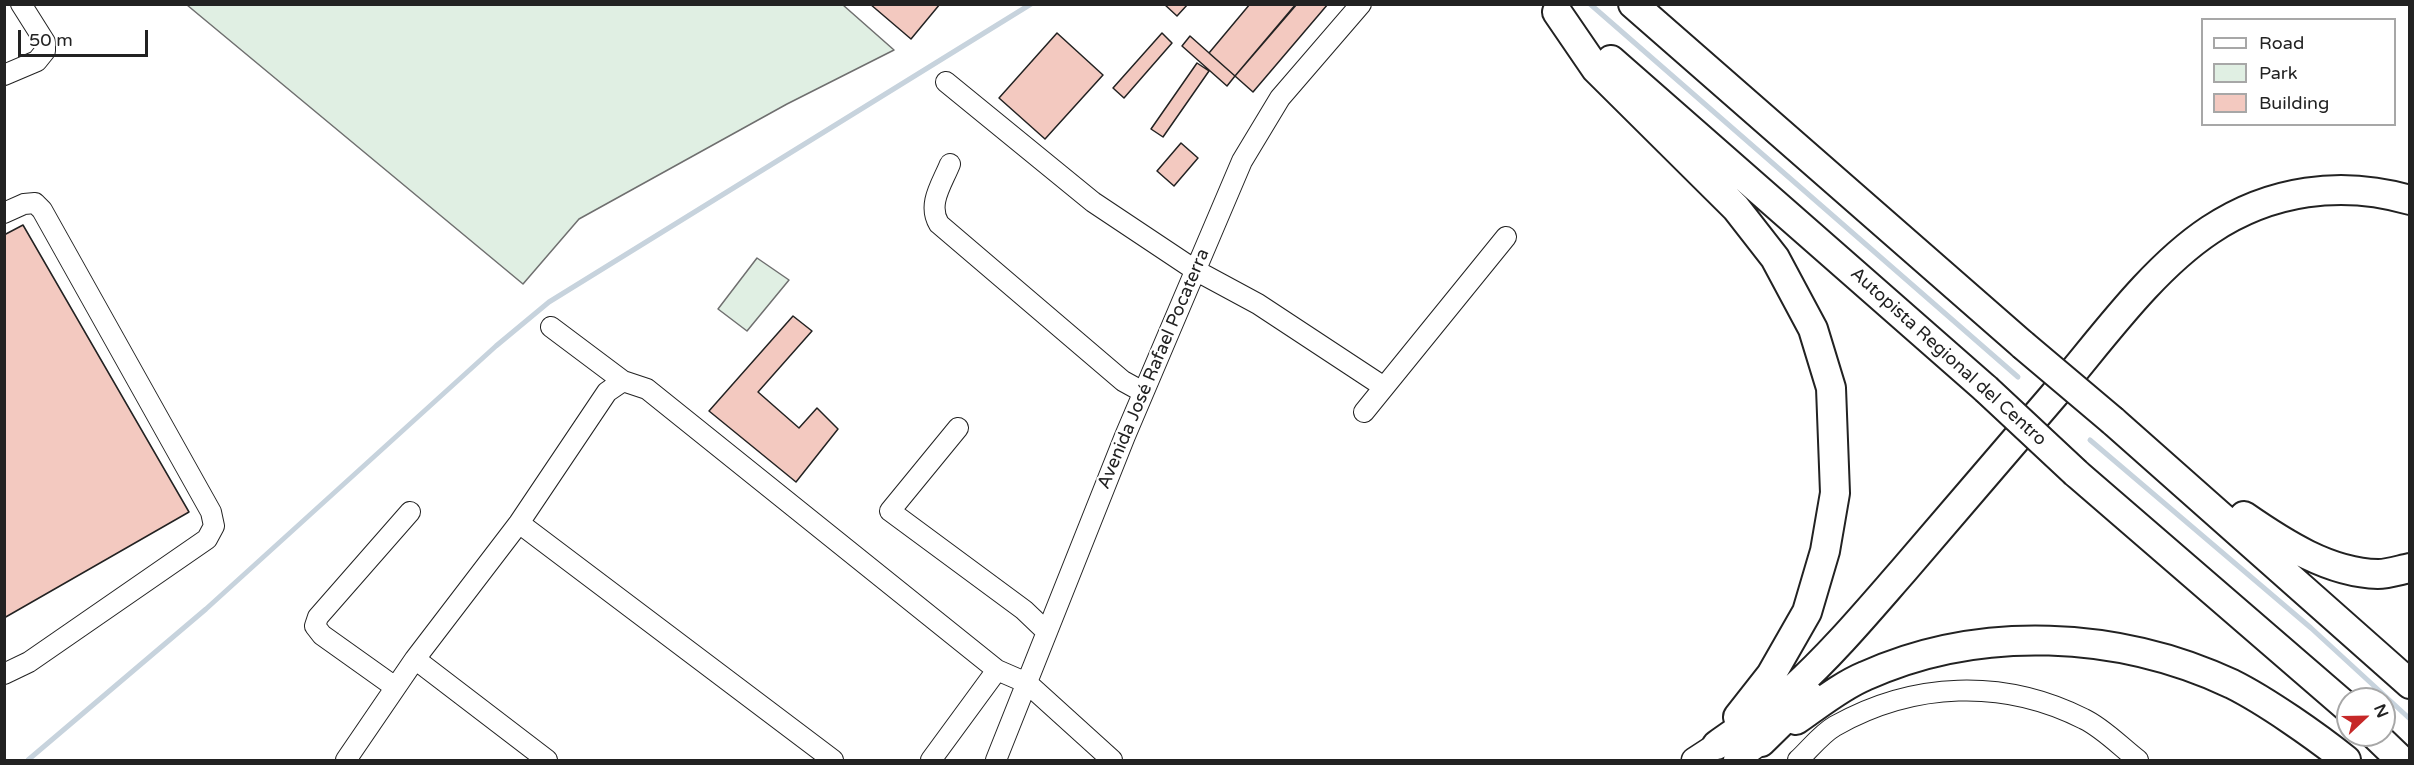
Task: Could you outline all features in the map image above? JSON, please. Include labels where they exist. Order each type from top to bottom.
[{"type":"highway","points":[[1633,4],[2023,345],[2115,422],[2409,684]]},
{"type":"highway","points":[[1553,8],[1596,69],[1736,208],[1775,258],[1813,329],[1831,388],[1835,493],[1825,551],[1807,612],[1727,752]]},
{"type":"highway","name":"Autopista Regional del Centro","points":[[1553,8],[1986,389],[2076,473],[2336,698]]},
{"type":"highway","points":[[1727,752],[1792,690],[1869,609],[2134,301],[2181,253],[2211,230],[2251,209],[2294,194],[2349,188],[2384,193],[2409,200]]},
{"type":"highway","points":[[1761,742],[1854,650],[2175,283],[2209,254],[2243,233],[2281,215],[2322,206],[2361,204],[2409,213]]},
{"type":"highway","points":[[2115,422],[2278,540],[2334,566],[2379,574],[2409,568]]},
{"type":"highway","points":[[1761,742],[1863,676],[1917,656],[1994,641],[2074,642],[2159,656],[2200,670],[2235,686],[2327,745],[2346,760]]},
{"type":"highway","points":[[2387,747],[2401,760]]},
{"type":"main road","points":[[1694,760],[1761,742]]},
{"type":"street","points":[[4,75],[37,61],[45,51],[45,42],[21,4]]},
{"type":"street","name":"Avenida José Rafael Pocaterra","points":[[996,760],[1143,392],[1242,160],[1280,98],[1361,4]]},
{"type":"street","points":[[946,82],[1093,202],[1195,270],[1258,304],[1384,387]]},
{"type":"street","points":[[950,164],[933,206],[934,215],[939,224],[1122,381],[1143,392]]},
{"type":"street","points":[[4,213],[24,204],[34,203],[42,210],[211,512],[214,526],[207,538],[198,545],[29,662],[4,674]]},
{"type":"street","points":[[1364,412],[1506,237]]},
{"type":"street","points":[[551,327],[623,381],[647,389],[997,670],[1027,683],[1112,760]]},
{"type":"street","points":[[346,760],[415,659],[519,523],[607,392],[623,381]]},
{"type":"street","points":[[958,428],[890,511],[1024,610],[1047,632]]},
{"type":"street","points":[[395,687],[322,634],[315,626],[318,617],[410,512]]},
{"type":"street","points":[[519,523],[833,760]]},
{"type":"street","points":[[415,659],[547,760]]},
{"type":"street","points":[[931,760],[997,670]]},
{"type":"street","points":[[1798,760],[1833,728],[1892,699],[1957,689],[2020,695],[2085,719],[2138,760]]},
{"type":"green space","points":[[187,5],[843,5],[894,50],[787,104],[579,219],[523,284]]},
{"type":"green space","points":[[757,258],[789,280],[747,331],[718,309]]},
{"type":"building","points":[[870,4],[940,4],[911,39]]},
{"type":"building","points":[[1164,4],[1188,4],[1177,16]]},
{"type":"building","points":[[1250,4],[1296,4],[1235,76],[1209,53]]},
{"type":"building","points":[[1297,4],[1328,4],[1253,92],[1235,76]]},
{"type":"building","points":[[1057,33],[1103,75],[1045,139],[999,98]]},
{"type":"building","points":[[1162,33],[1172,43],[1124,98],[1113,88]]},
{"type":"building","points":[[1190,36],[1235,76],[1227,86],[1182,46]]},
{"type":"building","points":[[1197,63],[1209,71],[1163,137],[1151,129]]},
{"type":"building","points":[[1181,143],[1198,158],[1174,186],[1157,171]]},
{"type":"building","points":[[23,225],[189,512],[4,618],[4,235]]},
{"type":"building","points":[[793,316],[812,331],[758,392],[799,428],[817,408],[838,429],[796,482],[709,411]]},
{"type":"waterway","points":[[28,760],[206,609],[496,346],[549,302],[1031,4]]},
{"type":"waterway","points":[[1590,4],[2018,377]]},
{"type":"waterway","points":[[2090,440],[2311,628],[2410,719]]}]
